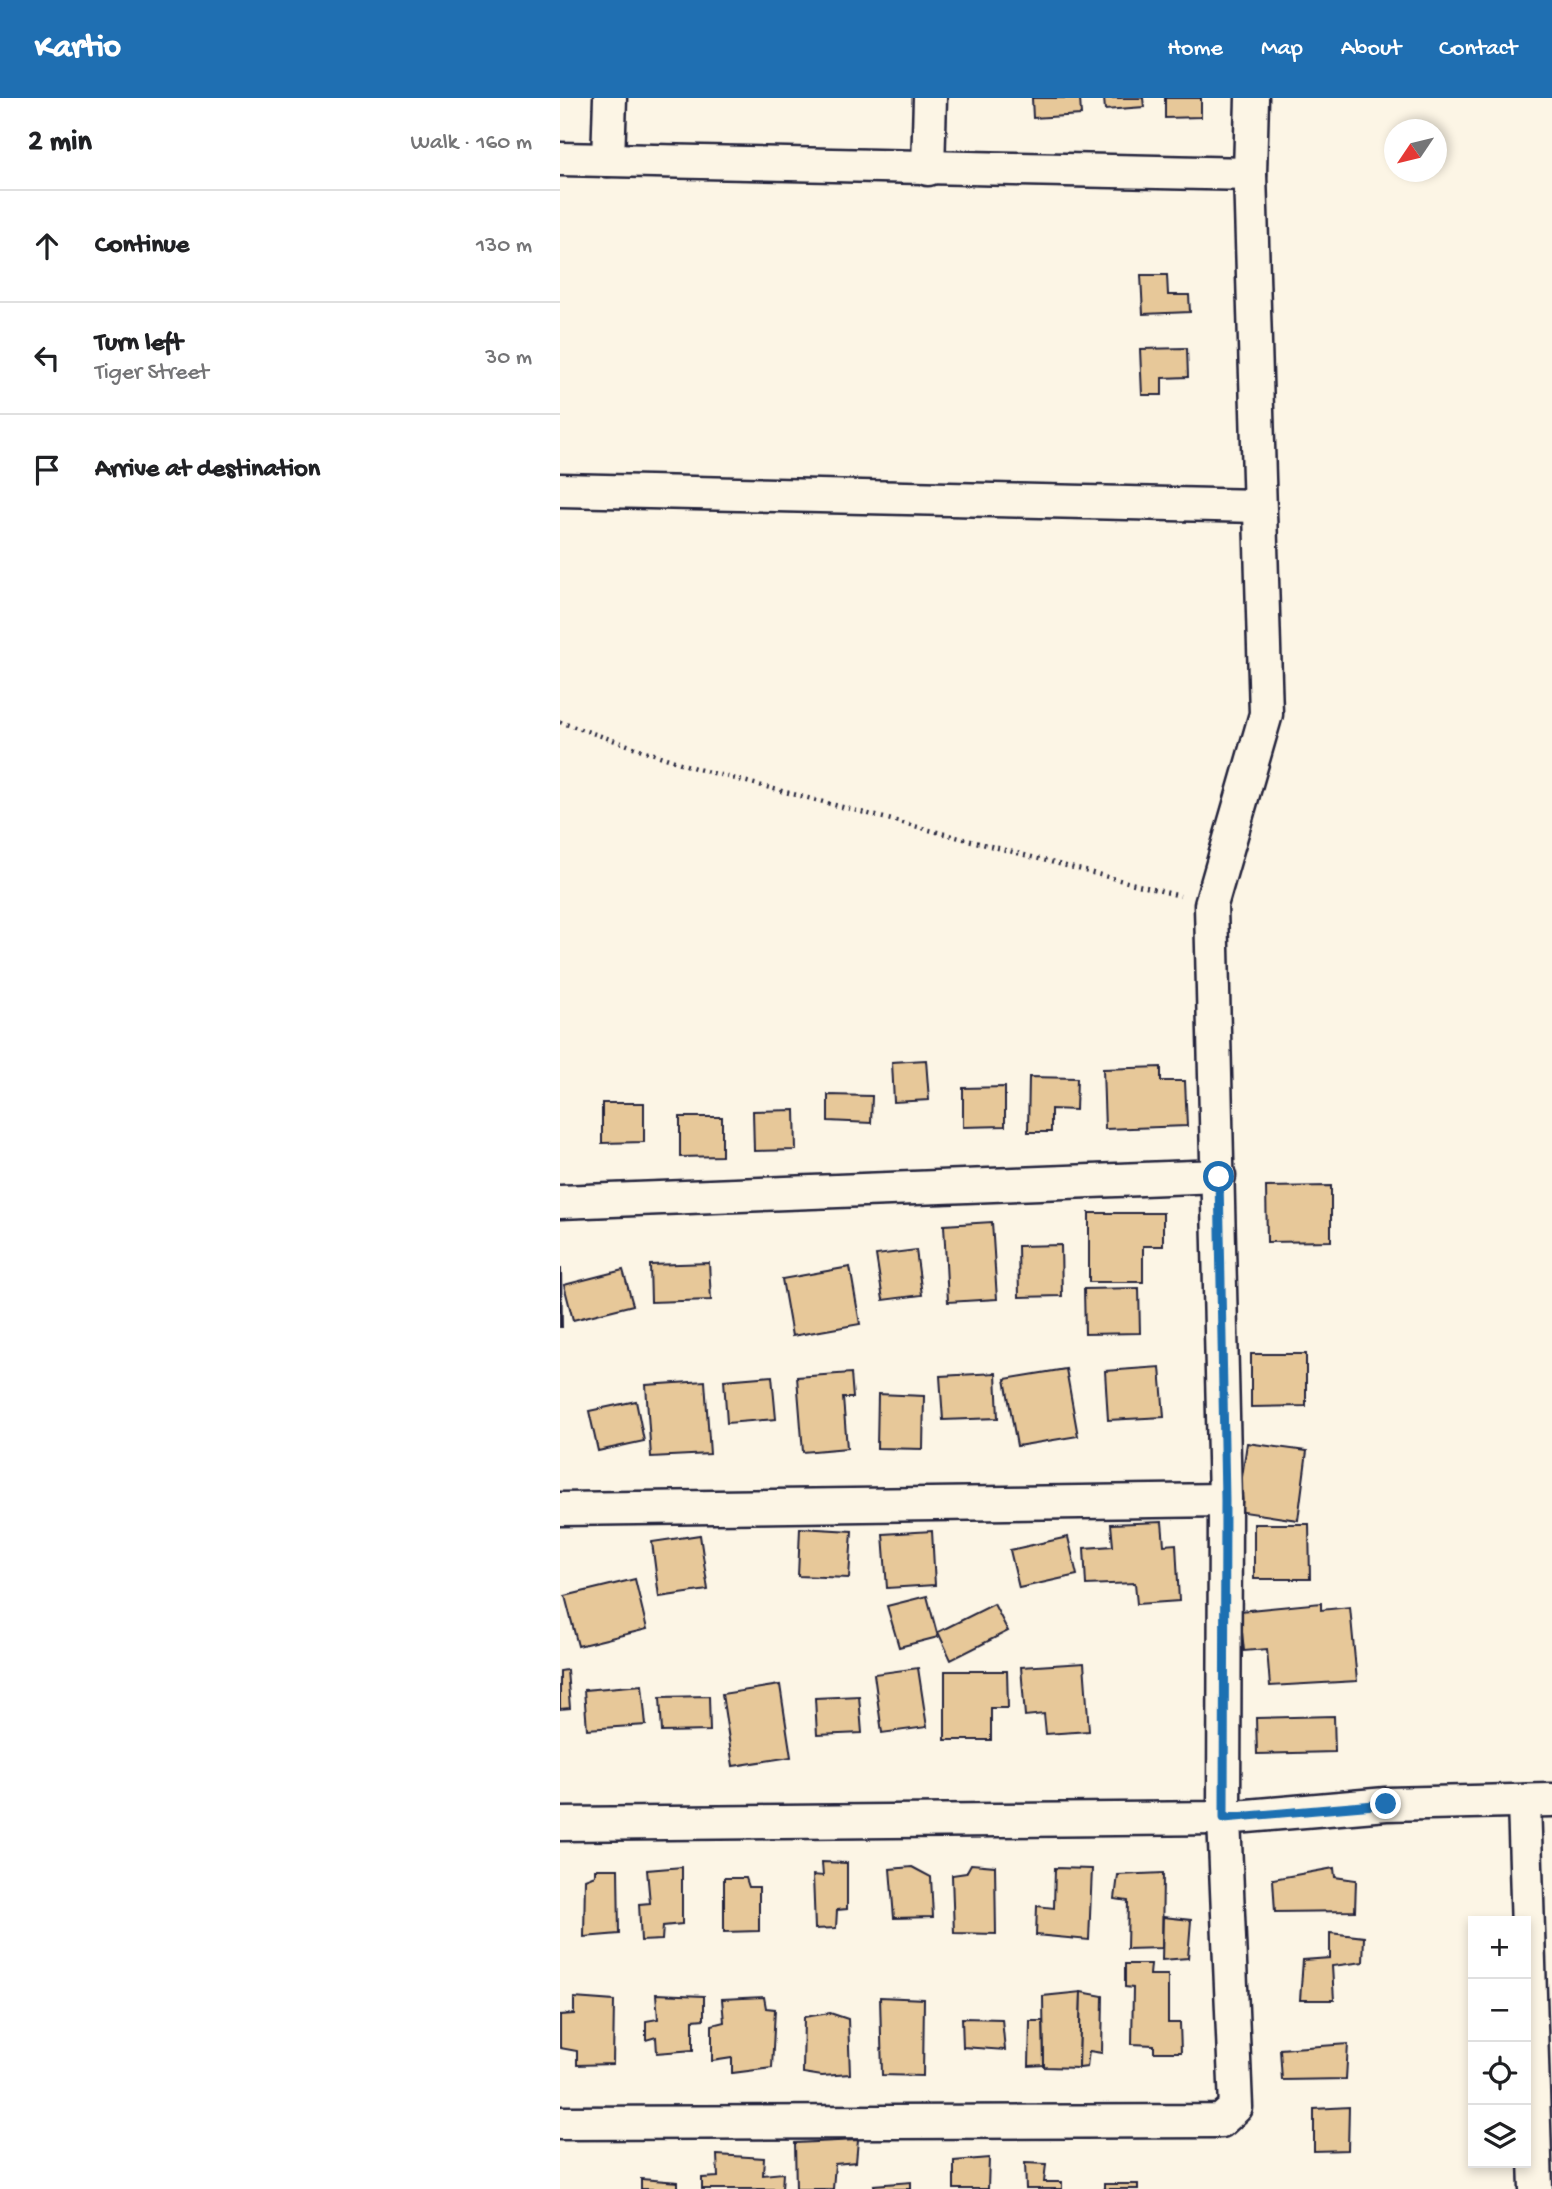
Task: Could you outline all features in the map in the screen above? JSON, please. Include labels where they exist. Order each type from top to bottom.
[{"type":"street","points":[[608,160],[610,98]]},
{"type":"street","points":[[928,169],[930,98]]},
{"type":"street","points":[[560,2123],[1221,2121],[1236,2107],[1224,1818],[1225,1500],[1211,905],[1266,714],[1250,174],[1252,98]]},
{"type":"street","points":[[560,159],[1250,174]]},
{"type":"street","points":[[560,490],[1259,506]]},
{"type":"street","points":[[560,1202],[1219,1177]]},
{"type":"street","points":[[560,1509],[1225,1500]]},
{"type":"street","points":[[560,1824],[1224,1818],[1386,1804],[1538,1800],[1543,2099],[1536,2189]]},
{"type":"path","points":[[560,722],[698,769],[1211,905]]},
{"type":"building","points":[[1032,98],[1080,98],[1081,115],[1033,118]]},
{"type":"building","points":[[1104,98],[1143,98],[1144,107],[1105,110]]},
{"type":"building","points":[[1165,98],[1201,98],[1201,117],[1165,118]]},
{"type":"building","points":[[1141,275],[1167,275],[1168,295],[1189,295],[1190,312],[1143,314]]},
{"type":"building","points":[[1187,348],[1188,377],[1162,378],[1162,395],[1142,395],[1140,349]]},
{"type":"building","points":[[926,1060],[929,1100],[894,1102],[892,1062]]},
{"type":"building","points":[[1161,1067],[1161,1081],[1185,1081],[1187,1126],[1105,1129],[1103,1069]]},
{"type":"building","points":[[1029,1077],[1077,1078],[1076,1110],[1051,1109],[1051,1132],[1028,1132]]},
{"type":"building","points":[[1005,1087],[1005,1126],[963,1127],[963,1088]]},
{"type":"building","points":[[828,1095],[872,1096],[871,1123],[828,1121]]},
{"type":"building","points":[[602,1103],[644,1103],[644,1142],[602,1143]]},
{"type":"building","points":[[795,1110],[796,1150],[754,1151],[753,1111]]},
{"type":"building","points":[[680,1117],[722,1117],[722,1156],[680,1157]]},
{"type":"building","points":[[1331,1186],[1331,1241],[1267,1242],[1266,1187]]},
{"type":"building","points":[[1089,1213],[1163,1213],[1163,1246],[1143,1246],[1143,1282],[1089,1282]]},
{"type":"building","points":[[992,1222],[997,1299],[948,1302],[944,1225]]},
{"type":"building","points":[[1061,1245],[1062,1296],[1019,1297],[1018,1246]]},
{"type":"building","points":[[916,1250],[922,1295],[883,1300],[876,1255]]},
{"type":"building","points":[[709,1263],[711,1300],[651,1302],[650,1265]]},
{"type":"building","points":[[850,1267],[860,1324],[792,1336],[782,1279]]},
{"type":"building","points":[[561,1269],[562,1327],[560,1327]]},
{"type":"building","points":[[623,1270],[633,1305],[573,1320],[564,1285]]},
{"type":"building","points":[[1139,1288],[1140,1333],[1085,1334],[1084,1289]]},
{"type":"building","points":[[1251,1354],[1306,1354],[1306,1406],[1251,1407]]},
{"type":"building","points":[[1160,1367],[1164,1417],[1108,1420],[1105,1371]]},
{"type":"building","points":[[1066,1369],[1078,1436],[1017,1446],[1005,1379]]},
{"type":"building","points":[[851,1373],[853,1398],[843,1398],[847,1448],[803,1452],[797,1377]]},
{"type":"building","points":[[996,1373],[998,1418],[943,1420],[940,1376]]},
{"type":"building","points":[[772,1376],[776,1419],[727,1423],[724,1380]]},
{"type":"building","points":[[705,1381],[710,1454],[651,1457],[646,1385]]},
{"type":"building","points":[[878,1394],[924,1396],[923,1449],[877,1448]]},
{"type":"building","points":[[636,1401],[644,1441],[598,1451],[589,1411]]},
{"type":"building","points":[[1247,1443],[1307,1451],[1298,1520],[1237,1511]]},
{"type":"building","points":[[1162,1522],[1164,1545],[1176,1544],[1179,1601],[1137,1604],[1135,1583],[1086,1585],[1084,1548],[1113,1546],[1111,1524]]},
{"type":"building","points":[[1254,1524],[1309,1524],[1310,1579],[1254,1579]]},
{"type":"building","points":[[800,1528],[852,1531],[849,1578],[798,1576]]},
{"type":"building","points":[[932,1531],[935,1585],[887,1588],[883,1534]]},
{"type":"building","points":[[700,1535],[708,1590],[659,1597],[652,1542]]},
{"type":"building","points":[[1068,1537],[1077,1575],[1019,1588],[1010,1550]]},
{"type":"building","points":[[635,1579],[647,1629],[578,1646],[565,1596]]},
{"type":"building","points":[[927,1596],[938,1637],[899,1647],[887,1606]]},
{"type":"building","points":[[1321,1603],[1321,1610],[1350,1607],[1357,1681],[1270,1686],[1267,1649],[1244,1651],[1240,1611]]},
{"type":"building","points":[[994,1604],[1008,1631],[951,1660],[938,1632]]},
{"type":"building","points":[[1084,1663],[1089,1731],[1046,1734],[1044,1714],[1025,1716],[1021,1667]]},
{"type":"building","points":[[918,1668],[927,1727],[882,1733],[874,1674]]},
{"type":"building","points":[[567,1670],[570,1708],[560,1709],[560,1671]]},
{"type":"building","points":[[945,1671],[1007,1671],[1008,1708],[991,1708],[991,1740],[945,1740]]},
{"type":"building","points":[[642,1685],[646,1725],[587,1729],[584,1690]]},
{"type":"building","points":[[780,1685],[791,1757],[733,1766],[722,1694]]},
{"type":"building","points":[[709,1696],[710,1731],[662,1732],[660,1697]]},
{"type":"building","points":[[859,1696],[862,1733],[817,1735],[815,1698]]},
{"type":"building","points":[[1334,1716],[1335,1752],[1257,1754],[1256,1718]]},
{"type":"building","points":[[822,1862],[847,1863],[847,1909],[837,1910],[836,1928],[815,1929],[813,1875],[823,1876]]},
{"type":"building","points":[[971,1864],[995,1866],[996,1934],[954,1933],[952,1875],[966,1873]]},
{"type":"building","points":[[682,1867],[682,1924],[663,1926],[662,1940],[641,1941],[639,1904],[650,1903],[647,1870]]},
{"type":"building","points":[[912,1867],[931,1877],[933,1917],[894,1918],[890,1869]]},
{"type":"building","points":[[1055,1868],[1092,1869],[1089,1940],[1036,1935],[1037,1906],[1054,1908]]},
{"type":"building","points":[[1334,1868],[1335,1877],[1356,1880],[1355,1911],[1275,1912],[1273,1879]]},
{"type":"building","points":[[595,1869],[618,1869],[619,1934],[584,1937],[585,1879],[595,1875]]},
{"type":"building","points":[[1163,1873],[1162,1948],[1127,1949],[1128,1901],[1115,1899],[1118,1875]]},
{"type":"building","points":[[724,1878],[746,1878],[749,1887],[759,1887],[759,1931],[724,1932]]},
{"type":"building","points":[[1163,1917],[1191,1920],[1188,1958],[1162,1960]]},
{"type":"building","points":[[1330,1933],[1364,1937],[1363,1962],[1332,1966],[1334,2000],[1300,2000],[1303,1960],[1330,1958]]},
{"type":"building","points":[[1125,1964],[1151,1964],[1150,1975],[1168,1975],[1168,2023],[1180,2023],[1181,2052],[1154,2052],[1154,2045],[1132,2044],[1133,1988],[1125,1987]]},
{"type":"building","points":[[1081,1992],[1079,2068],[1044,2067],[1043,1996]]},
{"type":"building","points":[[1081,1992],[1103,1996],[1102,2053],[1089,2051],[1087,2067],[1079,2068]]},
{"type":"building","points":[[656,1994],[704,1996],[704,2019],[693,2020],[693,2050],[657,2053],[656,2037],[646,2040],[646,2021],[658,2019]]},
{"type":"building","points":[[764,1997],[766,2008],[775,2009],[772,2068],[732,2073],[732,2058],[712,2061],[712,2025],[724,2022],[722,1999]]},
{"type":"building","points":[[880,1997],[924,1999],[923,2076],[882,2075]]},
{"type":"building","points":[[574,1998],[614,2001],[613,2064],[577,2065],[577,2051],[560,2048],[560,2015],[574,2014]]},
{"type":"building","points":[[830,2013],[848,2019],[850,2074],[822,2076],[803,2073],[804,2017]]},
{"type":"building","points":[[962,2018],[1002,2019],[1005,2050],[963,2047]]},
{"type":"building","points":[[1030,2021],[1043,2021],[1044,2065],[1029,2066]]},
{"type":"building","points":[[1348,2044],[1346,2079],[1282,2080],[1280,2049]]},
{"type":"building","points":[[1349,2107],[1348,2150],[1314,2151],[1314,2109]]},
{"type":"building","points":[[858,2140],[856,2162],[835,2164],[833,2189],[796,2189],[795,2143]]},
{"type":"building","points":[[717,2155],[764,2158],[763,2175],[783,2173],[782,2189],[702,2189],[702,2178],[718,2177]]},
{"type":"building","points":[[989,2158],[988,2189],[954,2189],[954,2161]]},
{"type":"building","points":[[1025,2163],[1046,2164],[1044,2182],[1062,2182],[1062,2189],[1026,2189]]},
{"type":"building","points":[[641,2179],[678,2182],[678,2189],[641,2189]]},
{"type":"building","points":[[911,2182],[911,2189],[875,2189],[874,2185]]},
{"type":"building","points":[[1104,2184],[1138,2184],[1138,2189],[1104,2189]]},
{"type":"route","points":[[1219,1177],[1225,1500],[1224,1818],[1386,1804]]}]
